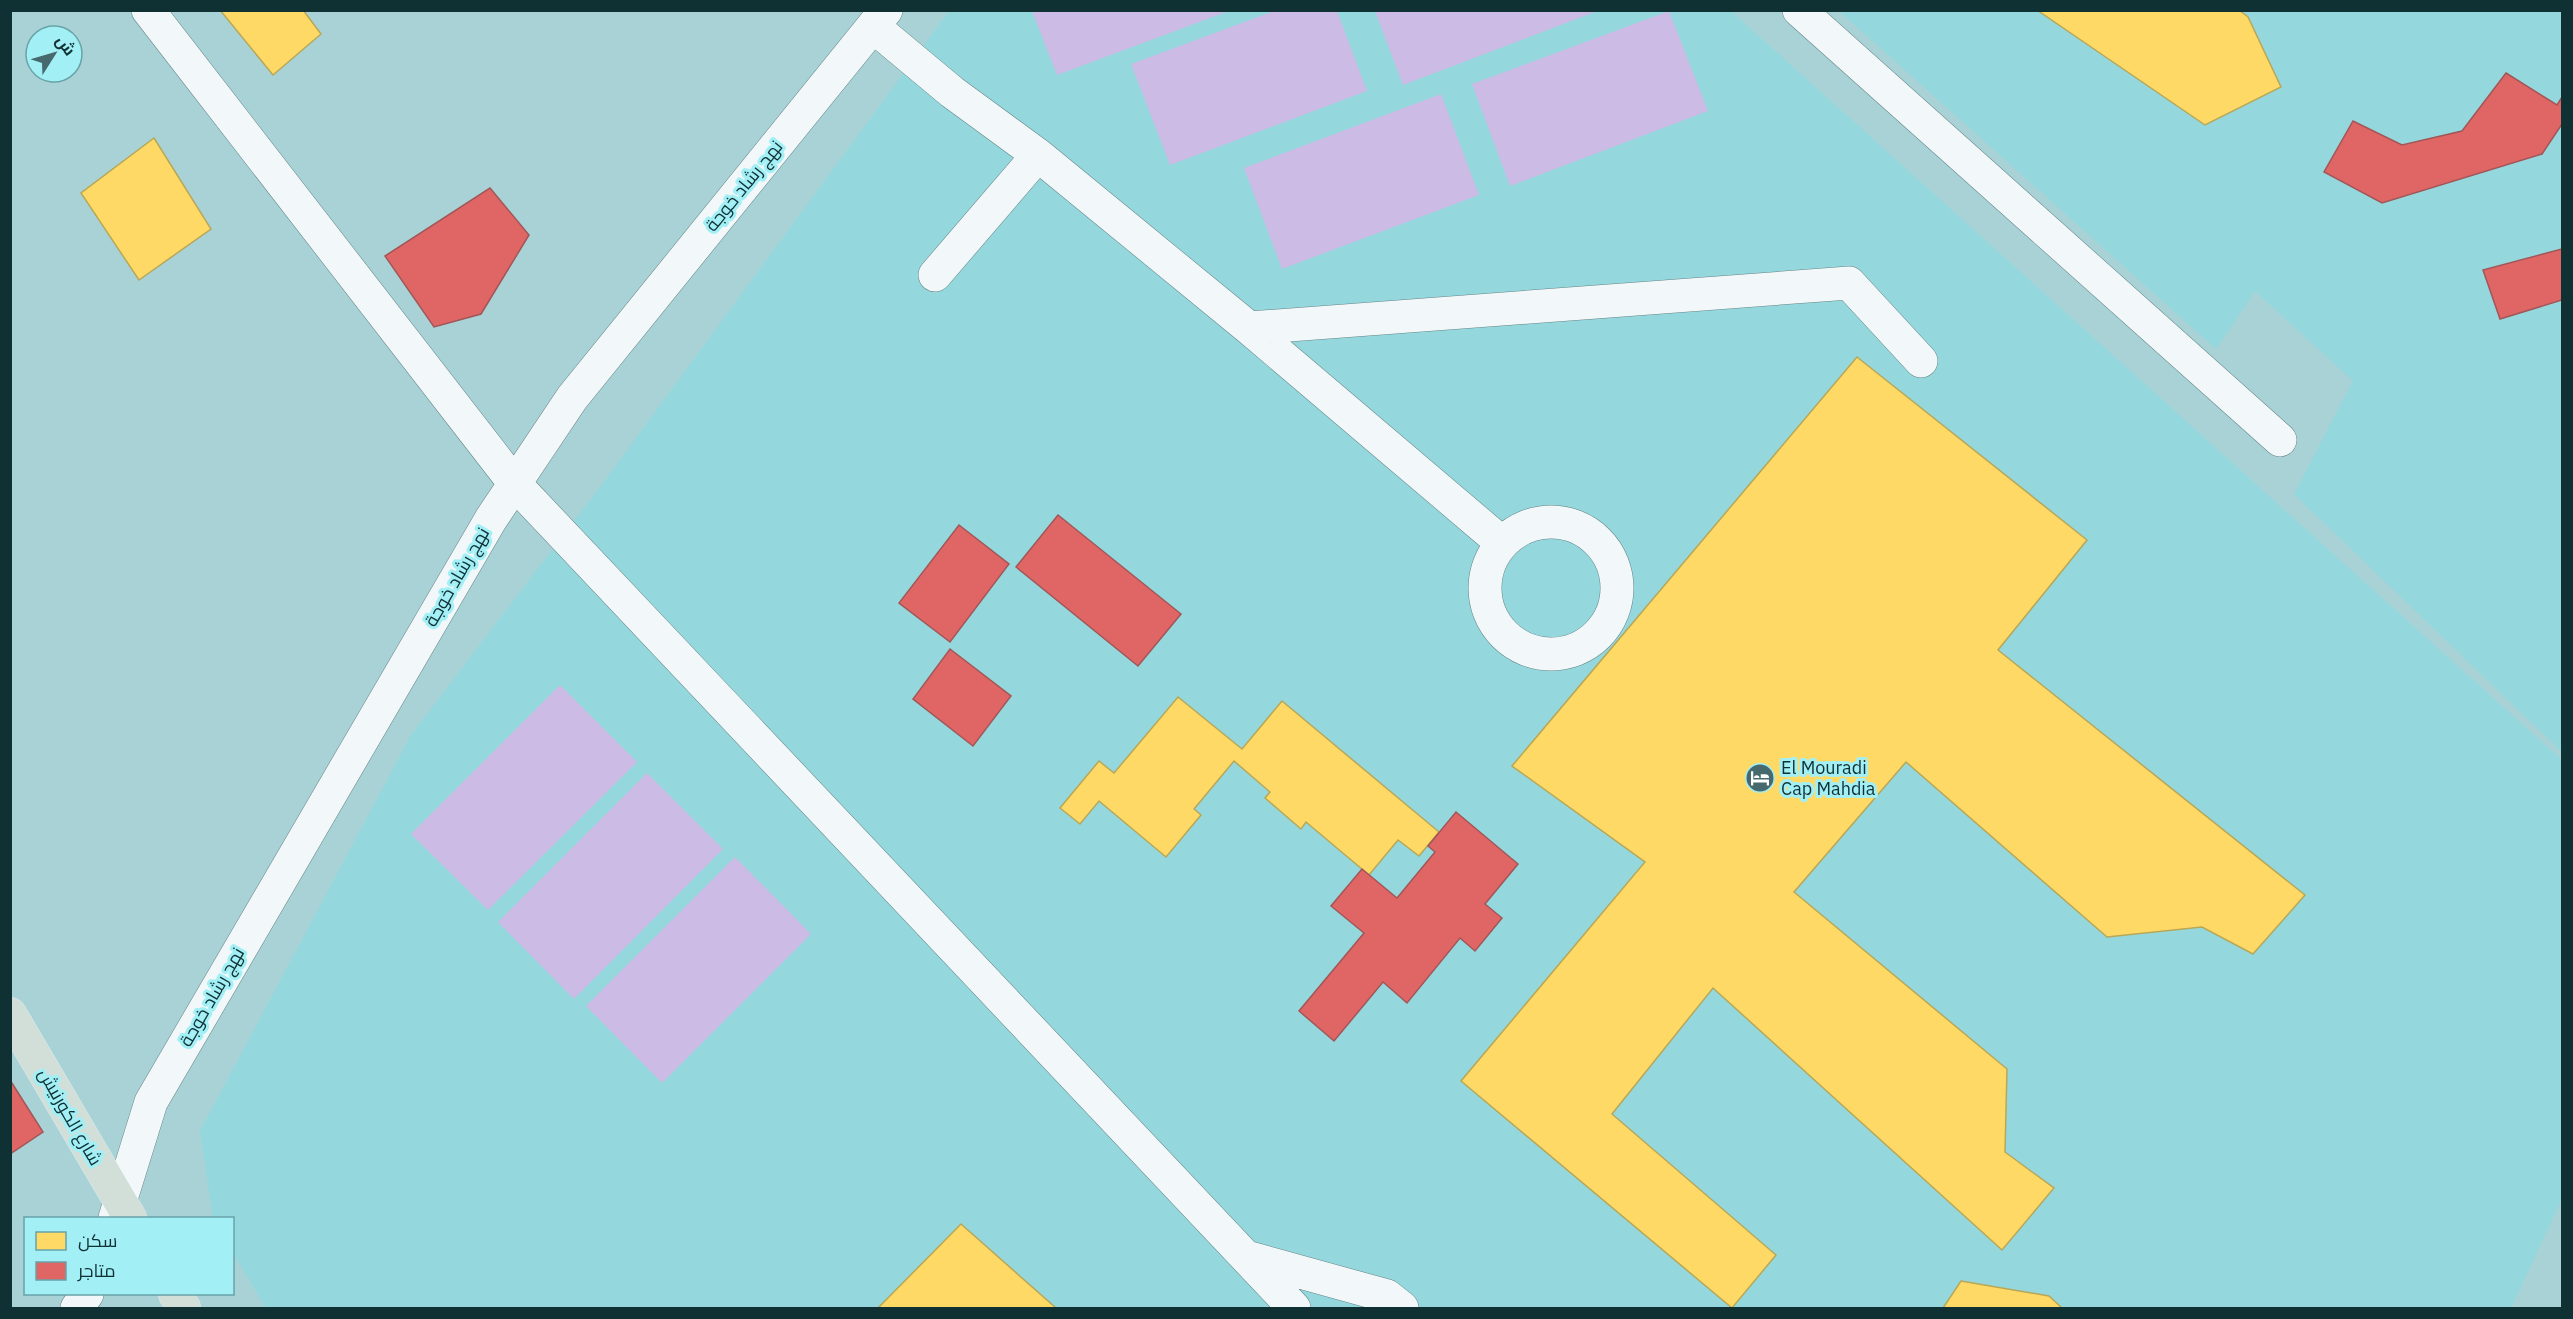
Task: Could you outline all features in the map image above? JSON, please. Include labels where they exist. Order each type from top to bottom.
[{"type":"main road","name":"شارع الكورنيش","points":[[10,1014],[121,1213]]},
{"type":"main road","points":[[176,1295],[184,1308]]},
{"type":"street","points":[[148,10],[514,484],[1294,1308]]},
{"type":"street","points":[[1799,10],[2280,440]]},
{"type":"street","points":[[880,19],[952,92],[1038,155],[1249,328],[1502,543]]},
{"type":"street","name":"نهج رشاد خوجة","points":[[121,1213],[151,1102],[491,519],[572,399],[880,19]]},
{"type":"street","points":[[935,275],[1038,155]]},
{"type":"street","points":[[1249,328],[1849,283],[1921,361]]},
{"type":"street","points":[[1543,522],[1566,523],[1587,531],[1604,547],[1615,567],[1618,590],[1614,612],[1601,632],[1584,646],[1562,654],[1541,654],[1522,648],[1505,636],[1493,619],[1486,600],[1485,579],[1491,559],[1502,543],[1521,529],[1543,522]]},
{"type":"street","points":[[1245,1257],[1387,1296],[1402,1308]]},
{"type":"street","points":[[76,1308],[86,1295]]},
{"type":"shaded area","points":[[1375,10],[1600,10],[1403,85],[1375,11]]},
{"type":"shaded area","points":[[949,11],[1731,11],[2562,760],[2562,1199],[2511,1308],[266,1308],[234,1255],[234,1217],[213,1217],[200,1131],[411,735],[600,487]]},
{"type":"shaded area","points":[[1032,11],[1229,11],[1057,75]]},
{"type":"shaded area","points":[[1274,11],[1337,11],[1367,91],[1170,165],[1131,64]]},
{"type":"shaded area","points":[[1669,11],[1708,111],[1510,186],[1472,84]]},
{"type":"shaded area","points":[[1839,11],[2562,11],[2562,752],[2294,494],[2353,381],[2255,291],[2216,349]]},
{"type":"shaded area","points":[[1441,94],[1479,195],[1282,269],[1244,168]]},
{"type":"shaded area","points":[[560,685],[637,762],[488,910],[411,834]]},
{"type":"shaded area","points":[[647,773],[723,849],[574,999],[498,922]]},
{"type":"shaded area","points":[[735,857],[811,934],[662,1083],[586,1006]]},
{"type":"building: سكن","points":[[220,10],[303,10],[321,34],[273,75]]},
{"type":"building: سكن","points":[[2037,10],[2239,10],[2248,17],[2281,87],[2205,125]]},
{"type":"building: سكن","points":[[154,138],[211,229],[139,280],[81,193]]},
{"type":"building: سكن","points":[[1857,357],[2087,540],[1998,650],[2305,895],[2253,954],[2202,927],[2107,937],[1906,762],[1794,892],[2007,1069],[2005,1152],[2054,1188],[2002,1250],[1713,988],[1612,1114],[1776,1255],[1732,1308],[1461,1081],[1645,862],[1512,766]]},
{"type":"building: سكن","points":[[1178,697],[1242,749],[1282,701],[1439,832],[1419,856],[1398,840],[1369,875],[1306,822],[1301,829],[1265,798],[1270,792],[1234,761],[1194,809],[1201,815],[1166,857],[1099,801],[1080,824],[1060,808],[1099,761],[1114,773]]},
{"type":"building: سكن","points":[[961,1224],[1056,1308],[878,1308]]},
{"type":"building: سكن","points":[[1961,1281],[2049,1296],[2062,1308],[1943,1308]]},
{"type":"building: متاجر","points":[[2506,73],[2557,105],[2562,97],[2562,124],[2542,154],[2382,203],[2324,172],[2353,121],[2402,145],[2462,131]]},
{"type":"building: متاجر","points":[[490,188],[529,235],[481,314],[434,327],[385,256]]},
{"type":"building: متاجر","points":[[2562,249],[2562,300],[2500,319],[2483,270]]},
{"type":"building: متاجر","points":[[1058,515],[1181,614],[1138,666],[1016,567]]},
{"type":"building: متاجر","points":[[959,525],[1009,564],[950,642],[899,603]]},
{"type":"building: متاجر","points":[[950,649],[1011,696],[973,746],[913,699]]},
{"type":"building: متاجر","points":[[1456,812],[1518,864],[1485,904],[1502,918],[1475,951],[1460,938],[1407,1003],[1383,982],[1334,1041],[1299,1011],[1364,933],[1331,906],[1362,869],[1397,898],[1435,852],[1428,846]]},
{"type":"building: متاجر","points":[[10,1080],[43,1132],[10,1154]]},
{"type":"place","name":"El Mouradi Cap Mahdia","points":[[1760,778]]}]
